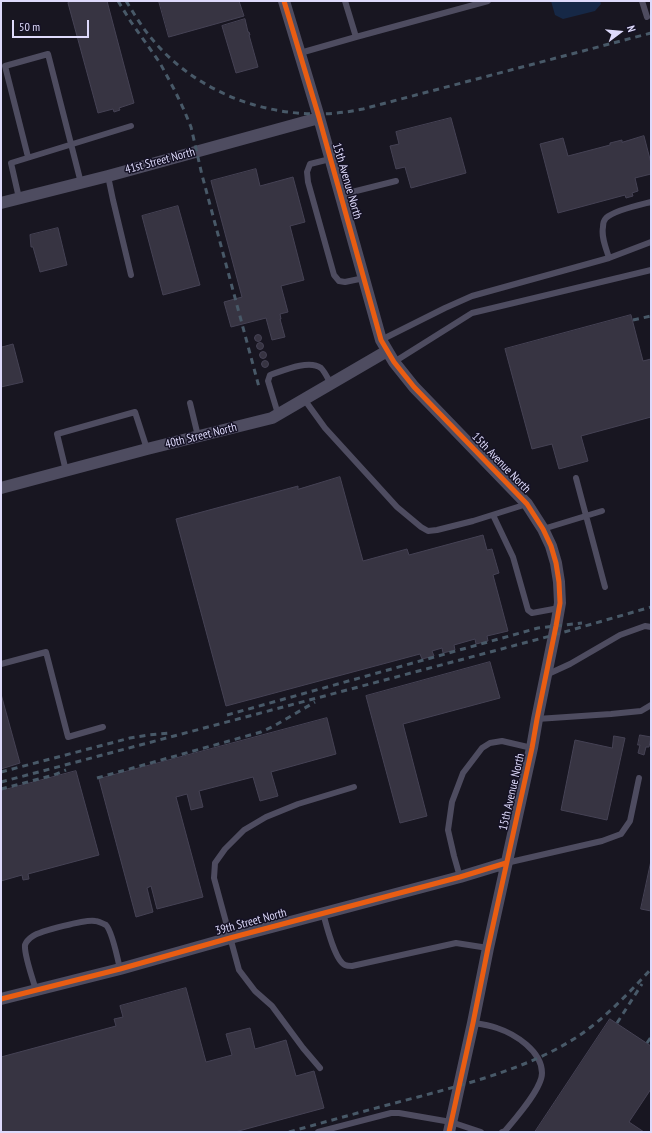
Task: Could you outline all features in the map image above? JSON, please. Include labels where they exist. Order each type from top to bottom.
[{"type":"street","name":"15th Avenue North","points":[[284,1],[319,118],[381,340],[394,362],[414,387],[526,504],[544,529],[551,546],[559,582],[559,608],[532,748],[450,1127]]},
{"type":"street","name":"41st Street North","points":[[1,203],[108,176],[319,118]]},
{"type":"street","name":"40th Street North","points":[[1,488],[147,449],[272,418],[387,351]]},
{"type":"street","name":"39th Street North","points":[[1,999],[120,969],[460,877],[506,863]]},
{"type":"lane","points":[[346,1],[356,37]]},
{"type":"lane","points":[[300,53],[488,1]]},
{"type":"lane","points":[[642,1],[647,17]]},
{"type":"lane","points":[[28,158],[5,66],[48,54],[81,183]]},
{"type":"lane","points":[[19,198],[11,163],[131,126]]},
{"type":"lane","points":[[330,159],[310,164],[307,172],[308,182],[334,275],[339,281],[345,282],[364,278]]},
{"type":"lane","points":[[108,176],[131,275]]},
{"type":"lane","points":[[340,195],[396,181]]},
{"type":"lane","points":[[609,258],[602,236],[606,218],[630,207],[651,202]]},
{"type":"lane","points":[[381,340],[472,296],[609,258],[651,242]]},
{"type":"lane","points":[[394,362],[472,313],[651,270]]},
{"type":"lane","points":[[278,414],[268,381],[270,375],[285,369],[308,364],[320,367],[331,384]]},
{"type":"lane","points":[[304,399],[325,428],[397,507],[428,531],[474,521],[526,504]]},
{"type":"lane","points":[[190,402],[198,436]]},
{"type":"lane","points":[[66,471],[56,434],[135,412],[147,449]]},
{"type":"lane","points":[[576,478],[604,587]]},
{"type":"lane","points":[[544,529],[602,511]]},
{"type":"lane","points":[[494,515],[513,557],[528,610],[532,613],[559,608]]},
{"type":"lane","points":[[546,675],[570,664],[620,635],[645,626],[651,628]]},
{"type":"lane","points":[[1,664],[46,652],[68,737],[103,727]]},
{"type":"lane","points":[[537,719],[641,711],[651,705]]},
{"type":"lane","points":[[460,877],[448,830],[452,802],[463,773],[482,748],[490,743],[502,741],[532,748]]},
{"type":"lane","points":[[506,863],[602,841],[621,834],[630,821],[639,778]]},
{"type":"lane","points":[[320,1068],[302,1048],[272,1006],[255,991],[239,970],[214,878],[215,863],[225,849],[244,830],[266,817],[298,804],[354,787]]},
{"type":"lane","points":[[323,913],[339,960],[345,965],[352,966],[456,943],[488,948]]},
{"type":"lane","points":[[36,990],[26,956],[25,945],[28,939],[33,935],[42,932],[86,920],[95,920],[106,925],[110,932],[120,969]]},
{"type":"lane","points":[[473,1023],[497,1028],[513,1035],[522,1041],[539,1057],[542,1072],[541,1079],[534,1093],[518,1116],[505,1131],[502,1132]]},
{"type":"lane","points":[[318,1132],[391,1113],[399,1113],[450,1127],[481,1132]]},
{"type":"water","points":[[551,1],[600,1],[601,4],[595,11],[563,19],[555,15]]},
{"type":"building","points":[[74,1],[107,1],[134,103],[119,108],[120,110],[114,112],[113,109],[98,113],[68,3]]},
{"type":"building","points":[[159,1],[239,1],[244,16],[169,37]]},
{"type":"building","points":[[245,19],[258,67],[236,73],[222,26]]},
{"type":"building","points":[[451,118],[466,173],[411,188],[405,167],[396,169],[390,146],[399,144],[396,132]]},
{"type":"building","points":[[644,136],[651,163],[651,174],[635,178],[638,191],[632,193],[633,196],[626,198],[625,195],[558,213],[540,144],[563,138],[568,156],[610,145],[610,143],[622,140],[622,142]]},
{"type":"building","points":[[256,169],[260,186],[293,177],[305,222],[290,226],[304,280],[281,286],[288,312],[280,314],[285,337],[272,340],[266,318],[231,327],[224,302],[242,297],[211,181]]},
{"type":"building","points":[[178,206],[200,285],[163,295],[142,216]]},
{"type":"building","points":[[58,228],[67,265],[40,272],[33,247],[31,247],[30,235]]},
{"type":"building","points":[[631,315],[643,361],[651,359],[651,417],[581,436],[588,461],[559,469],[552,444],[532,449],[505,349]]},
{"type":"building","points":[[258,335],[261,338],[258,341],[255,338]]},
{"type":"building","points":[[260,343],[263,346],[260,349],[257,346]]},
{"type":"building","points":[[1,344],[2,347],[13,344],[23,382],[1,387]]},
{"type":"building","points":[[263,352],[266,355],[263,358],[260,355]]},
{"type":"building","points":[[265,361],[268,364],[265,367],[262,364]]},
{"type":"building","points":[[340,477],[363,561],[407,549],[409,555],[483,535],[487,550],[492,549],[499,573],[493,575],[508,631],[487,636],[488,641],[476,644],[475,639],[454,645],[455,650],[443,653],[442,648],[432,651],[434,656],[422,659],[420,654],[226,706],[176,519],[298,486],[298,489]]},
{"type":"building","points":[[490,662],[500,698],[403,724],[427,816],[400,823],[366,696]]},
{"type":"building","points":[[1,694],[20,763],[1,769]]},
{"type":"building","points":[[327,718],[336,754],[271,772],[278,796],[260,801],[253,777],[199,791],[203,807],[191,810],[187,794],[176,797],[203,897],[157,909],[151,886],[147,888],[153,912],[136,917],[99,779]]},
{"type":"building","points":[[640,735],[651,737],[649,747],[646,747],[644,755],[638,753]]},
{"type":"building","points":[[614,736],[625,738],[607,820],[561,810],[575,740],[612,748]]},
{"type":"building","points":[[76,771],[99,855],[28,874],[29,879],[23,880],[22,875],[1,881],[1,791]]},
{"type":"building","points":[[651,861],[651,911],[641,909]]},
{"type":"building","points":[[186,988],[206,1062],[232,1055],[226,1034],[250,1028],[255,1049],[286,1040],[296,1076],[314,1071],[324,1108],[235,1132],[1,1132],[1,1057],[116,1026],[114,1019],[123,1017],[120,1006]]},
{"type":"building","points":[[610,1019],[651,1046],[651,1089],[629,1122],[644,1132],[535,1132]]},
{"type":"railway","points":[[118,1],[160,63],[175,91],[191,127],[202,175],[259,387]]},
{"type":"railway","points":[[126,1],[145,30],[164,52],[182,68],[202,82],[224,94],[246,102],[270,109],[294,113],[329,114],[363,109],[651,33]]},
{"type":"railway","points":[[633,320],[651,316]]},
{"type":"railway","points":[[1,782],[554,635],[651,607]]},
{"type":"railway","points":[[227,715],[538,628],[582,623]]},
{"type":"railway","points":[[97,778],[261,732],[315,702]]},
{"type":"railway","points":[[1,772],[130,738],[171,733]]},
{"type":"railway","points":[[1,789],[54,775],[66,770]]},
{"type":"railway","points":[[289,1132],[481,1079],[522,1065],[542,1056],[562,1046],[590,1028],[617,1004],[651,969]]},
{"type":"railway","points":[[617,1023],[642,984]]},
{"type":"railway","points":[[647,1043],[651,1037]]},
{"type":"cycle path","points":[[284,1],[318,114],[381,340],[394,362],[414,387],[527,504],[543,529],[551,546],[559,582],[560,603],[532,748],[449,1132]]},
{"type":"cycle path","points":[[1,999],[120,969],[460,877],[506,863]]}]
